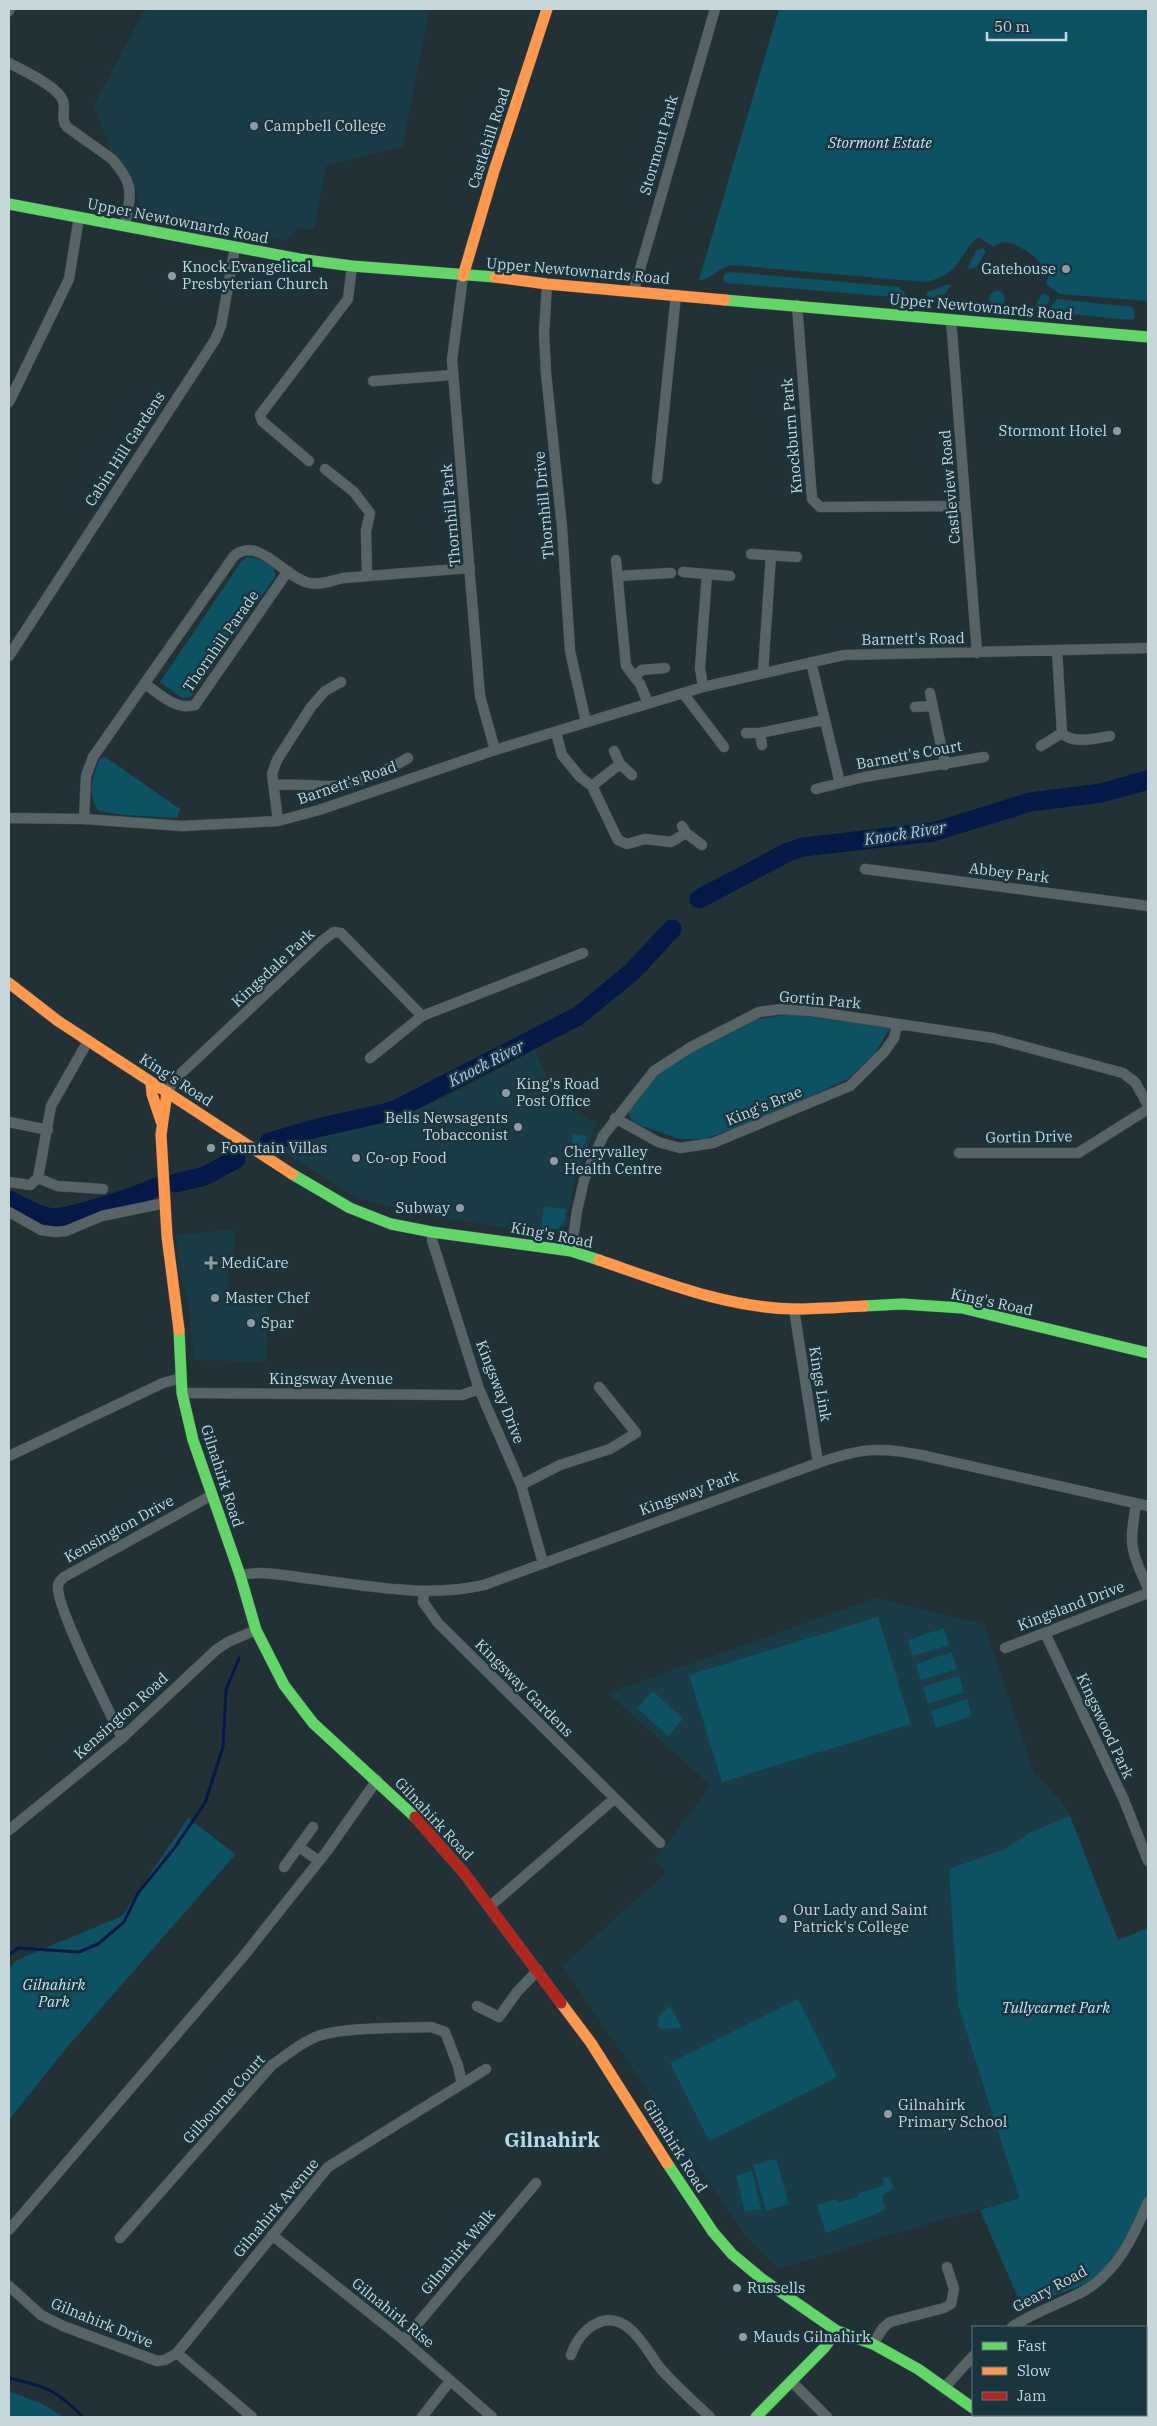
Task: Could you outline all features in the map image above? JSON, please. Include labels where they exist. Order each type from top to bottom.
[{"type":"main road","name":"Castlehill Road","points":[[463,276],[479,218],[547,9]]},
{"type":"main road","name":"Upper Newtownards Road","points":[[9,204],[235,247],[352,266],[495,277],[547,284],[634,290],[1148,337]]},
{"type":"main road","name":"King's Road","points":[[9,983],[40,1008],[88,1041],[314,1188],[350,1208],[391,1224],[432,1232],[570,1251],[705,1296],[744,1304],[794,1309],[902,1304],[962,1308],[1148,1353]]},
{"type":"main road","points":[[151,1082],[152,1094],[161,1122]]},
{"type":"main road","name":"Gilnahirk Road","points":[[168,1092],[161,1122],[170,1268],[180,1336],[182,1393],[193,1440],[240,1575],[256,1630],[272,1665],[297,1704],[330,1739],[377,1780],[439,1842],[538,1970],[607,2066],[713,2232],[748,2268],[837,2331],[874,2344],[945,2388],[972,2407]]},
{"type":"main road","points":[[756,2417],[792,2382],[837,2331]]},
{"type":"street","name":"Stormont Park","points":[[634,290],[714,9]]},
{"type":"street","points":[[9,63],[57,91],[62,100],[63,119],[66,127],[118,165],[131,191],[125,225]]},
{"type":"street","points":[[9,402],[69,279],[79,217]]},
{"type":"street","name":"Cabin Hill Gardens","points":[[9,656],[215,340],[221,326],[235,247]]},
{"type":"street","points":[[309,461],[262,422],[260,415],[348,299],[352,266]]},
{"type":"street","name":"Thornhill Park","points":[[463,276],[452,360],[480,696],[495,750]]},
{"type":"street","name":"Thornhill Drive","points":[[547,284],[544,333],[546,373],[562,527],[570,651],[586,722]]},
{"type":"street","points":[[657,479],[676,295]]},
{"type":"street","name":"Knockburn Park","points":[[797,305],[812,499],[820,507],[965,506]]},
{"type":"street","name":"Castleview Road","points":[[951,319],[977,652]]},
{"type":"street","points":[[373,381],[454,375]]},
{"type":"street","points":[[325,468],[354,492],[370,513],[366,531],[367,576]]},
{"type":"street","points":[[84,819],[86,776],[94,757],[240,550],[248,548],[256,551],[309,583],[324,583],[343,578],[470,568]]},
{"type":"street","points":[[751,554],[796,557]]},
{"type":"street","points":[[763,672],[771,556]]},
{"type":"street","points":[[616,560],[626,666],[640,684],[648,703]]},
{"type":"street","name":"Thornhill Parade","points":[[145,684],[179,707],[186,708],[195,705],[288,571]]},
{"type":"street","points":[[683,572],[730,576]]},
{"type":"street","points":[[618,576],[671,573]]},
{"type":"street","points":[[703,687],[700,668],[707,574]]},
{"type":"street","name":"Barnett's Road","points":[[9,818],[84,819],[182,826],[278,821],[319,810],[495,750],[648,703],[763,672],[844,655],[1148,648]]},
{"type":"street","points":[[1057,651],[1062,733],[1066,738],[1075,740],[1110,736]]},
{"type":"street","name":"Barnett's Court","points":[[811,662],[823,720],[840,783]]},
{"type":"street","points":[[634,677],[642,670],[665,668]]},
{"type":"street","points":[[278,821],[272,774],[277,760],[311,707],[325,691],[341,682]]},
{"type":"street","points":[[683,693],[724,747]]},
{"type":"street","points":[[930,693],[931,706],[945,765]]},
{"type":"street","points":[[915,707],[931,706]]},
{"type":"street","points":[[746,733],[760,733],[823,720]]},
{"type":"street","points":[[556,732],[562,755],[580,777],[592,786],[618,840],[627,844],[645,839],[671,842],[684,829],[702,845]]},
{"type":"street","points":[[760,733],[762,745]]},
{"type":"street","points":[[1040,746],[1062,733]]},
{"type":"street","points":[[614,751],[620,764],[632,775]]},
{"type":"street","name":"Barnett's Court","points":[[816,789],[984,757]]},
{"type":"street","points":[[274,785],[292,783],[333,786],[385,770],[408,758]]},
{"type":"street","points":[[592,786],[620,764]]},
{"type":"street","name":"Abbey Park","points":[[865,869],[1148,906]]},
{"type":"street","name":"Kingsdale Park","points":[[168,1092],[175,1079],[334,932],[341,932],[422,1016]]},
{"type":"street","points":[[370,1058],[422,1016],[583,953]]},
{"type":"street","name":"Gortin Park","points":[[570,1251],[576,1211],[584,1180],[603,1136],[615,1118],[654,1071],[691,1047],[760,1012],[782,1009],[811,1011],[993,1038],[1123,1073],[1135,1082],[1148,1105]]},
{"type":"street","name":"King's Brae","points":[[615,1118],[658,1142],[680,1148],[713,1143],[850,1086],[885,1051],[894,1038],[897,1024]]},
{"type":"street","points":[[9,1182],[30,1185],[38,1178],[51,1106],[88,1041]]},
{"type":"street","name":"Gortin Drive","points":[[959,1153],[1078,1153],[1148,1109]]},
{"type":"street","points":[[9,1122],[48,1130]]},
{"type":"street","points":[[38,1178],[57,1186],[103,1189]]},
{"type":"street","points":[[9,1212],[41,1230],[56,1232],[66,1231],[102,1216],[165,1203]]},
{"type":"street","name":"Kingsway Drive","points":[[432,1232],[432,1240],[449,1299],[480,1390],[521,1485],[543,1563]]},
{"type":"street","name":"Kings Link","points":[[794,1309],[818,1463]]},
{"type":"street","points":[[9,1456],[163,1382],[181,1378]]},
{"type":"street","points":[[521,1485],[560,1465],[610,1449],[636,1433],[599,1387]]},
{"type":"street","name":"Kingsway Avenue","points":[[182,1393],[462,1395],[480,1390]]},
{"type":"street","name":"Kingsway Park","points":[[240,1575],[249,1573],[285,1575],[424,1593],[457,1591],[484,1585],[818,1463],[849,1453],[871,1449],[893,1449],[1148,1506]]},
{"type":"street","name":"Kensington Drive","points":[[122,1738],[98,1690],[67,1617],[58,1590],[59,1582],[64,1577],[212,1495]]},
{"type":"street","points":[[1136,1504],[1130,1540],[1133,1555],[1148,1588]]},
{"type":"street","name":"Kingsway Gardens","points":[[424,1593],[423,1602],[438,1623],[660,1843]]},
{"type":"street","name":"Kingsland Drive","points":[[1005,1648],[1148,1593]]},
{"type":"street","name":"Kensington Road","points":[[9,1830],[122,1738],[216,1650],[228,1642],[256,1630]]},
{"type":"street","name":"Kingswood Park","points":[[1045,1633],[1124,1800],[1148,1861]]},
{"type":"street","points":[[9,2230],[242,1958],[319,1861],[377,1780]]},
{"type":"street","points":[[489,1907],[614,1799]]},
{"type":"street","points":[[284,1867],[313,1828]]},
{"type":"street","points":[[299,1847],[319,1861]]},
{"type":"street","points":[[477,2006],[499,2017],[517,1992],[538,1970]]},
{"type":"street","name":"Gilbourne Court","points":[[120,2238],[272,2065],[302,2044],[319,2036],[335,2033],[431,2027],[445,2032],[458,2066],[462,2084]]},
{"type":"street","name":"Gilnahirk Avenue","points":[[165,2360],[177,2353],[328,2167],[486,2069]]},
{"type":"street","name":"Gilnahirk Walk","points":[[404,2340],[536,2183]]},
{"type":"street","name":"Geary Road","points":[[1013,2326],[1025,2318],[1085,2290],[1100,2279],[1125,2250],[1148,2202]]},
{"type":"street","name":"Gilnahirk Rise","points":[[272,2235],[404,2340],[492,2417]]},
{"type":"street","points":[[874,2344],[883,2328],[890,2322],[944,2308],[950,2304],[954,2289],[947,2267]]},
{"type":"street","name":"Gilnahirk Drive","points":[[9,2286],[41,2316],[156,2361],[165,2360]]},
{"type":"street","points":[[571,2355],[575,2344],[587,2328],[601,2320],[617,2321],[632,2330],[662,2370],[710,2417]]},
{"type":"street","points":[[177,2353],[252,2417]]},
{"type":"street","points":[[945,2388],[972,2357]]},
{"type":"street","points":[[422,2417],[450,2381]]},
{"type":"street","points":[[792,2382],[827,2417]]},
{"type":"shaded area","name":"Campbell College","points":[[145,9],[429,9],[403,146],[326,166],[314,230],[297,228],[287,241],[141,213],[134,183],[127,168],[113,156],[94,105]]},
{"type":"shaded area","points":[[535,1050],[554,1096],[570,1109],[597,1123],[574,1183],[567,1221],[562,1232],[527,1231],[435,1217],[357,1198],[274,1145],[276,1142],[319,1131],[395,1118],[442,1099]]},
{"type":"shaded area","points":[[234,1229],[235,1244],[228,1272],[230,1305],[269,1305],[266,1362],[194,1360],[189,1306],[179,1271],[176,1235]]},
{"type":"shaded area","name":"Our Lady and Saint Patrick's College","points":[[876,1598],[984,1624],[1034,1772],[1060,1800],[1070,1816],[1031,1832],[1005,1849],[949,1869],[967,2034],[1019,2198],[779,2269],[749,2240],[720,2200],[563,1965],[666,1873],[654,1860],[711,1786],[608,1693]]},
{"type":"green space","name":"Stormont Estate","points":[[779,9],[1148,9],[1148,301],[1060,294],[1046,284],[1049,273],[1046,267],[1028,252],[1006,242],[994,247],[978,237],[952,270],[937,279],[925,282],[732,265],[699,280]]},
{"type":"green space","points":[[983,248],[986,251],[976,268],[967,269],[976,251]]},
{"type":"green space","points":[[730,272],[899,287],[905,293],[905,298],[725,283],[723,279],[725,274]]},
{"type":"green space","points":[[951,285],[945,294],[930,298],[926,295],[927,292]]},
{"type":"green space","points":[[994,291],[1000,291],[1005,296],[1003,305],[994,307],[989,302],[989,296]]},
{"type":"green space","points":[[1042,294],[1048,295],[1050,299],[1047,305],[1040,310],[1035,307]]},
{"type":"green space","points":[[1057,299],[1132,307],[1135,310],[1134,319],[1052,312],[1051,307]]},
{"type":"green space","points":[[247,557],[256,558],[274,567],[275,577],[191,697],[182,698],[160,682],[241,562]]},
{"type":"green space","points":[[105,757],[180,809],[177,818],[124,815],[99,811],[93,798],[92,785],[100,758]]},
{"type":"green space","points":[[790,1014],[890,1028],[875,1053],[848,1079],[766,1117],[705,1139],[680,1139],[634,1123],[627,1112],[647,1085],[661,1072],[695,1051],[754,1020]]},
{"type":"green space","points":[[573,1134],[587,1136],[574,1174],[569,1173]]},
{"type":"green space","points":[[544,1207],[566,1209],[564,1221],[558,1229],[541,1228]]},
{"type":"green space","points":[[878,1617],[911,1724],[722,1782],[689,1675]]},
{"type":"green space","points":[[944,1628],[949,1645],[913,1656],[908,1640]]},
{"type":"green space","points":[[952,1652],[957,1669],[921,1680],[916,1664]]},
{"type":"green space","points":[[959,1676],[964,1692],[928,1704],[923,1687]]},
{"type":"green space","points":[[653,1691],[683,1719],[668,1736],[637,1708]]},
{"type":"green space","points":[[967,1699],[972,1716],[936,1728],[931,1711]]},
{"type":"green space","name":"Tullycarnet Park","points":[[1070,1816],[1118,1940],[1148,1928],[1148,2208],[1119,2261],[1083,2285],[1022,2307],[980,2210],[1019,2198],[958,2005],[949,1869],[1005,1849],[1031,1832]]},
{"type":"green space","name":"Gilnahirk Park","points":[[188,1818],[235,1854],[234,1856],[68,2046],[9,2120],[9,1968],[17,1960],[122,1916]]},
{"type":"green space","points":[[798,1999],[837,2077],[709,2141],[670,2063]]},
{"type":"green space","points":[[670,2006],[682,2028],[660,2029],[657,2022],[658,2019],[661,2013]]},
{"type":"green space","points":[[776,2159],[789,2204],[766,2210],[753,2165]]},
{"type":"green space","points":[[752,2171],[761,2209],[745,2212],[736,2175]]},
{"type":"green space","points":[[889,2177],[894,2188],[881,2196],[886,2210],[826,2233],[817,2205],[837,2199],[838,2202],[858,2197],[858,2193],[884,2186],[883,2178]]},
{"type":"green space","points":[[9,2391],[42,2404],[64,2417],[9,2417]]},
{"type":"waterway","name":"Knock River","points":[[699,899],[788,852],[803,847],[933,832],[1030,802],[1101,793],[1148,780]]},
{"type":"waterway","name":"Knock River","points":[[269,1142],[317,1128],[393,1111],[578,1016],[632,972],[672,929]]},
{"type":"waterway","name":"Knock River","points":[[176,1183],[205,1176],[236,1159]]},
{"type":"waterway","name":"Knock River","points":[[9,1200],[38,1214],[57,1217],[102,1206],[156,1187]]},
{"type":"waterway","points":[[9,1955],[18,1948],[79,1952],[98,1944],[124,1922],[138,1893],[173,1850],[205,1803],[223,1747],[226,1690],[239,1658]]},
{"type":"waterway","points":[[9,2378],[50,2390],[66,2401],[83,2417]]},
{"type":"traffic: fast","points":[[9,204],[299,259],[352,266],[495,277]]},
{"type":"traffic: fast","points":[[725,300],[1148,337]]},
{"type":"traffic: fast","points":[[292,1174],[350,1208],[391,1224],[432,1232],[571,1251],[599,1260]]},
{"type":"traffic: fast","points":[[864,1306],[902,1304],[962,1308],[1148,1353]]},
{"type":"traffic: fast","points":[[179,1330],[182,1393],[193,1440],[240,1575],[256,1630],[284,1685],[313,1723],[415,1817]]},
{"type":"traffic: fast","points":[[667,2163],[713,2232],[732,2254],[762,2279],[837,2331],[873,2344],[918,2369],[972,2407]]},
{"type":"traffic: fast","points":[[756,2417],[824,2348],[837,2331]]},
{"type":"traffic: slow","points":[[463,276],[494,171],[547,9]]},
{"type":"traffic: slow","points":[[495,277],[547,284],[725,300]]},
{"type":"traffic: slow","points":[[9,983],[58,1021],[292,1174]]},
{"type":"traffic: slow","points":[[151,1082],[152,1094],[161,1121]]},
{"type":"traffic: slow","points":[[167,1092],[161,1135],[167,1236],[179,1330]]},
{"type":"traffic: slow","points":[[599,1260],[671,1285],[745,1304],[795,1309],[864,1306]]},
{"type":"traffic: slow","points":[[561,2003],[591,2043],[667,2163]]},
{"type":"traffic: jam","points":[[415,1817],[464,1873],[561,2003]]},
{"type":"place","name":"Campbell College","points":[[254,126]]},
{"type":"place","name":"Gatehouse","points":[[1066,269]]},
{"type":"place","name":"Knock Evangelical Presbyterian Church","points":[[172,276]]},
{"type":"place","name":"Stormont Hotel","points":[[1117,431]]},
{"type":"place","name":"King's Road Post Office","points":[[506,1093]]},
{"type":"place","name":"Bells Newsagents Tobacconist","points":[[518,1127]]},
{"type":"place","name":"Fountain Villas","points":[[211,1148]]},
{"type":"place","name":"Co-op Food","points":[[356,1158]]},
{"type":"place","name":"Cheryvalley Health Centre","points":[[554,1161]]},
{"type":"place","name":"Subway","points":[[460,1208]]},
{"type":"place","name":"MediCare","points":[[211,1263]]},
{"type":"place","name":"Master Chef","points":[[215,1298]]},
{"type":"place","name":"Spar","points":[[251,1323]]},
{"type":"place","name":"Our Lady and Saint Patrick's College","points":[[783,1919]]},
{"type":"place","name":"Gilnahirk Primary School","points":[[888,2114]]},
{"type":"place","name":"Russells","points":[[737,2288]]},
{"type":"place","name":"Mauds Gilnahirk","points":[[743,2337]]},
{"type":"district","name":"Gilnahirk","points":[[552,2140]]}]
